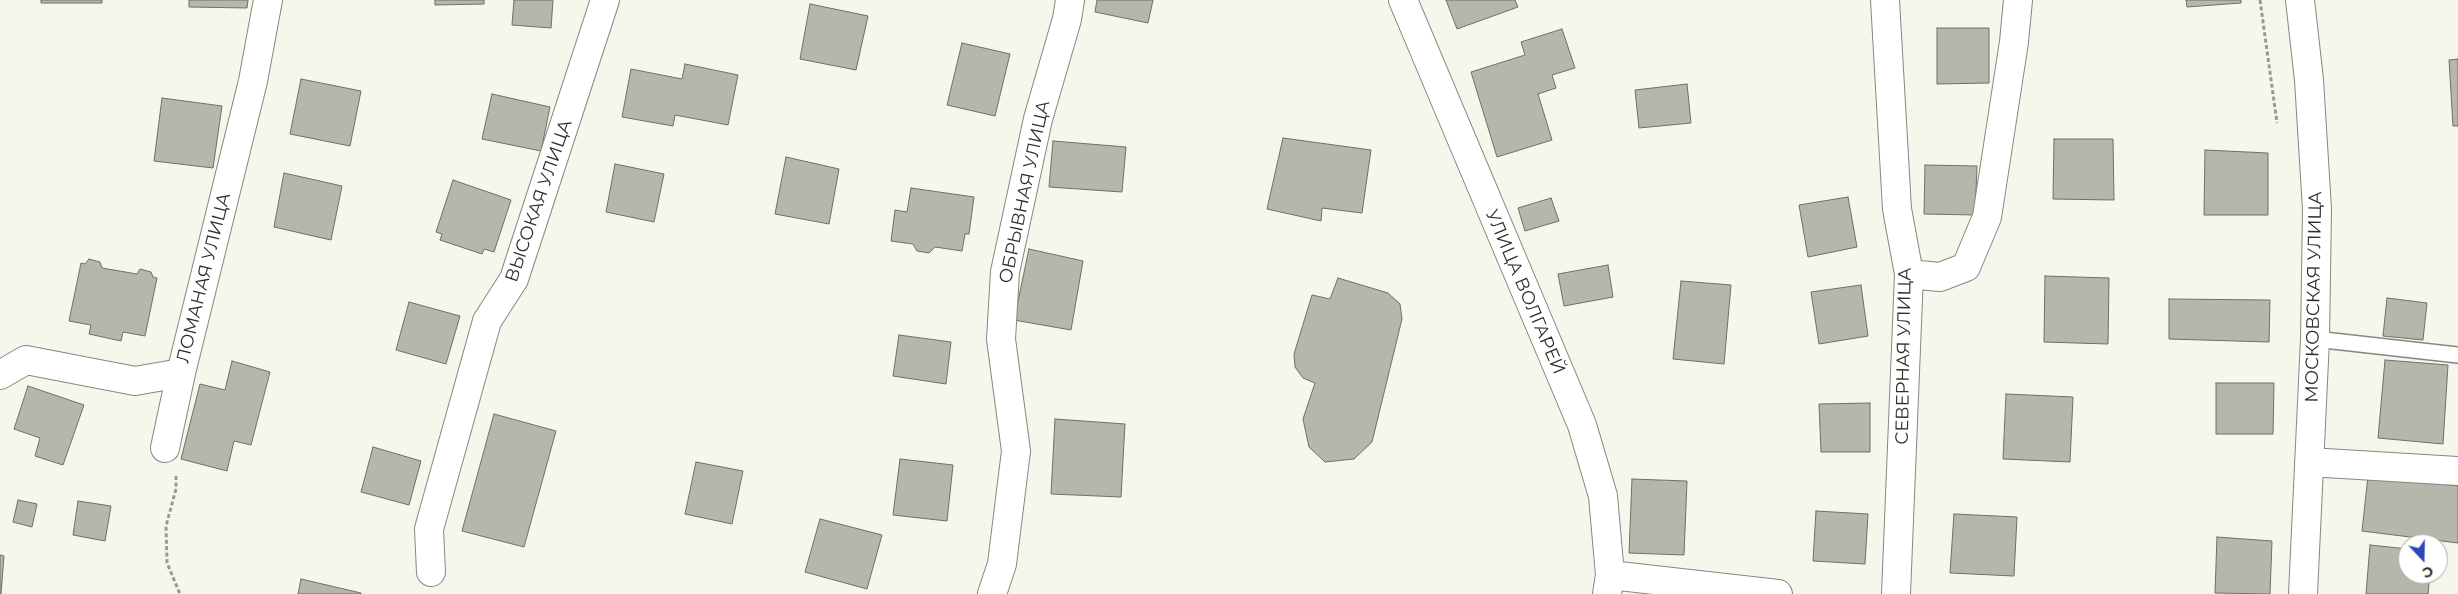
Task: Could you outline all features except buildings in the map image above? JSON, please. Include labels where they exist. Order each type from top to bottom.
[{"type":"street","name":"ЛОМАНАЯ УЛИЦА","points":[[0,375],[26,360],[135,381],[181,373],[253,81],[268,0]]},
{"type":"street","name":"ВЫСОКАЯ УЛИЦА","points":[[430,572],[428,529],[486,321],[514,279],[605,0]]},
{"type":"street","name":"ОБРЫВНАЯ УЛИЦА","points":[[992,594],[1002,564],[1016,451],[1001,339],[1005,272],[1038,119],[1067,20],[1070,0]]},
{"type":"street","name":"УЛИЦА ВОЛГАРЕЙ","points":[[1403,0],[1582,425],[1603,496],[1608,584]]},
{"type":"street","name":"СЕВЕРНАЯ УЛИЦА","points":[[1886,0],[1897,209],[1909,274],[1896,594]]},
{"type":"street","points":[[1909,274],[1940,277],[1966,267],[1987,217],[2014,42],[2018,0]]},
{"type":"street","name":"МОСКОВСКАЯ УЛИЦА","points":[[2300,0],[2309,80],[2317,209],[2315,339],[2303,594]]},
{"type":"street","points":[[165,448],[181,373]]},
{"type":"street","points":[[2309,462],[2458,471]]},
{"type":"street","points":[[1608,584],[1778,594]]},
{"type":"lane","points":[[2315,339],[2458,355]]},
{"type":"path","points":[[2260,0],[2278,126]]},
{"type":"path","points":[[165,448],[176,472],[176,489],[166,526],[167,563],[180,594]]}]
